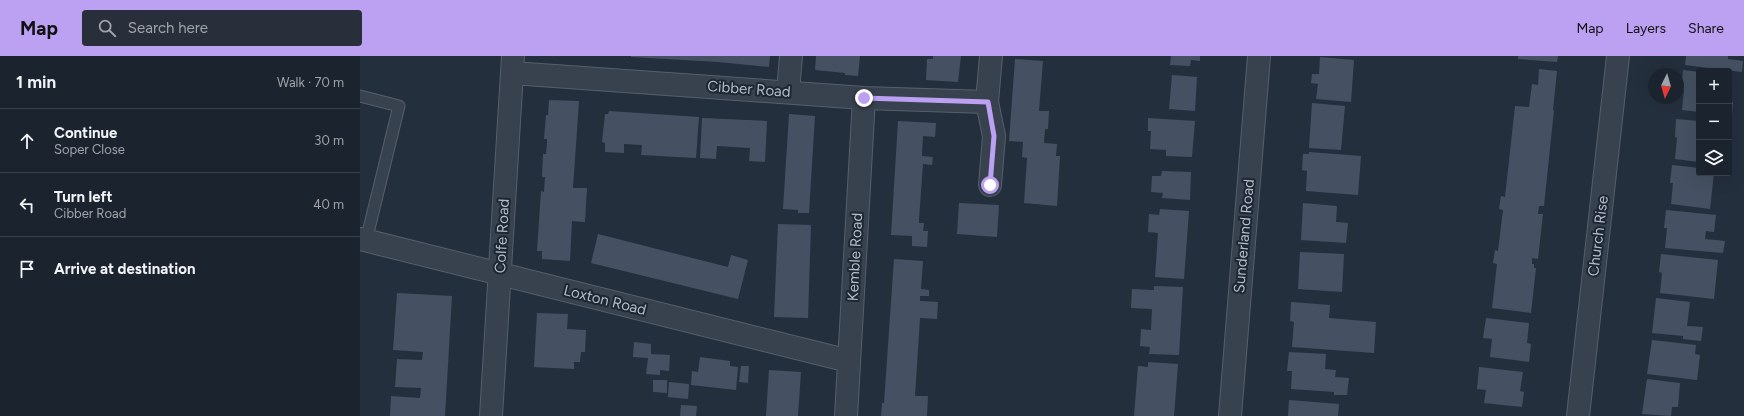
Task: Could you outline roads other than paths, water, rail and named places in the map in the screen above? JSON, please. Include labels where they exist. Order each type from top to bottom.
[{"type":"street","points":[[788,92],[791,56]]},
{"type":"street","points":[[990,185],[994,136],[988,102],[991,56]]},
{"type":"street","name":"Sunderland Road","points":[[1230,416],[1259,56]]},
{"type":"street","name":"Church Rise","points":[[1578,416],[1618,56]]},
{"type":"street","name":"Cibber Road","points":[[512,64],[788,92],[864,98],[988,102]]},
{"type":"street","name":"Colfe Road","points":[[491,416],[512,64]]},
{"type":"street","name":"Kemble Road","points":[[846,416],[864,98]]},
{"type":"street","name":"Loxton Road","points":[[363,240],[849,361]]},
{"type":"lane","points":[[360,96],[398,106],[363,240]]}]
